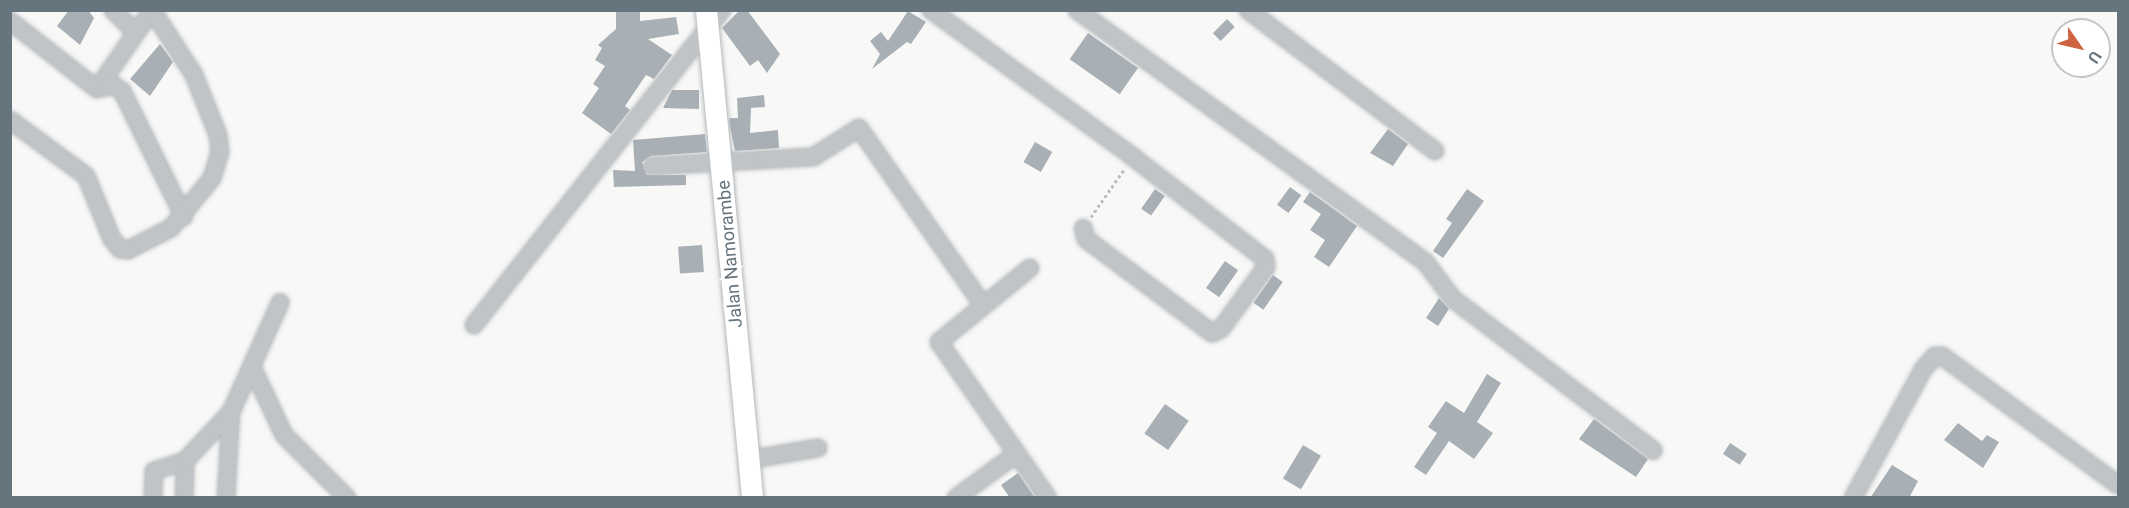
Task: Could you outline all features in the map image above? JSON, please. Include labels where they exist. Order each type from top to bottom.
[{"type":"main road","name":"Jalan Namorambe","points":[[706,21],[722,164],[752,498]]},
{"type":"street","points":[[113,10],[135,32]]},
{"type":"street","points":[[10,120],[86,176],[112,239],[120,249],[128,250],[158,236],[184,216],[216,171],[220,152],[218,135],[194,75],[152,10],[97,89]]},
{"type":"street","points":[[474,325],[706,21],[722,10]]},
{"type":"street","points":[[931,10],[1133,157],[1265,259],[1266,267],[1221,329],[1212,333],[1086,239],[1083,228]]},
{"type":"street","points":[[1077,10],[1426,263],[1453,299],[1653,450]]},
{"type":"street","points":[[1248,10],[1435,150]]},
{"type":"street","points":[[10,21],[97,89]]},
{"type":"street","points":[[97,89],[113,85],[122,91],[184,216]]},
{"type":"street","points":[[652,166],[813,158],[859,128],[983,305]]},
{"type":"street","points":[[1030,268],[940,339],[939,347],[1048,498]]},
{"type":"street","points":[[153,498],[154,471],[185,460],[231,412],[280,303]]},
{"type":"street","points":[[1853,498],[1924,368],[1935,356],[1942,356],[2118,485]]},
{"type":"street","points":[[252,367],[284,435],[347,498]]},
{"type":"street","points":[[226,498],[231,412]]},
{"type":"street","points":[[747,460],[818,448]]},
{"type":"street","points":[[956,498],[1016,454]]},
{"type":"street","points":[[184,498],[185,460]]},
{"type":"path","points":[[1083,228],[1133,157]]},
{"type":"building","points":[[69,10],[88,10],[94,18],[80,45],[57,26]]},
{"type":"building","points":[[616,10],[640,10],[640,21],[676,17],[679,34],[648,39],[672,55],[654,79],[646,75],[625,106],[630,110],[611,134],[582,113],[599,88],[593,84],[605,66],[595,60],[602,48],[598,45],[616,29]]},
{"type":"building","points":[[740,10],[747,10],[780,54],[767,73],[758,60],[750,66],[722,28]]},
{"type":"building","points":[[908,11],[926,22],[911,44],[907,42],[872,69],[880,54],[870,41],[881,32],[888,41]]},
{"type":"building","points":[[1227,19],[1235,27],[1221,41],[1213,33]]},
{"type":"building","points":[[1088,33],[1138,68],[1120,94],[1070,59]]},
{"type":"building","points":[[160,44],[173,62],[150,96],[130,79]]},
{"type":"building","points":[[672,90],[699,90],[699,109],[663,108]]},
{"type":"building","points":[[764,95],[765,107],[751,108],[750,133],[778,130],[779,148],[735,151],[729,122],[730,118],[738,118],[737,98]]},
{"type":"building","points":[[1388,129],[1408,144],[1393,166],[1370,153]]},
{"type":"building","points":[[705,134],[707,152],[651,156],[642,162],[647,175],[686,175],[686,185],[614,187],[613,170],[635,171],[633,140]]},
{"type":"building","points":[[1035,142],[1052,152],[1041,172],[1024,162]]},
{"type":"building","points":[[1290,187],[1301,195],[1288,213],[1277,205]]},
{"type":"building","points":[[1155,189],[1165,196],[1151,216],[1141,209]]},
{"type":"building","points":[[1467,189],[1484,201],[1443,258],[1433,251],[1452,223],[1446,219]]},
{"type":"building","points":[[1310,192],[1357,226],[1329,267],[1314,257],[1325,240],[1310,230],[1321,214],[1303,202]]},
{"type":"building","points":[[702,245],[704,272],[680,274],[678,247]]},
{"type":"building","points":[[1225,261],[1238,270],[1219,297],[1206,288]]},
{"type":"building","points":[[1273,275],[1283,282],[1263,310],[1253,303]]},
{"type":"building","points":[[1439,298],[1449,309],[1438,326],[1426,318]]},
{"type":"building","points":[[1487,374],[1501,383],[1477,422],[1493,433],[1474,459],[1449,441],[1426,475],[1414,467],[1437,433],[1428,427],[1446,401],[1464,413]]},
{"type":"building","points":[[1165,404],[1189,421],[1168,450],[1144,433]]},
{"type":"building","points":[[1594,419],[1648,459],[1636,477],[1579,439]]},
{"type":"building","points":[[1958,423],[1982,441],[1987,435],[1999,442],[1983,468],[1944,440]]},
{"type":"building","points":[[1730,443],[1747,454],[1740,465],[1723,454]]},
{"type":"building","points":[[1303,445],[1321,456],[1301,489],[1283,478]]},
{"type":"building","points":[[1892,465],[1918,481],[1909,498],[1870,498]]},
{"type":"building","points":[[1018,473],[1035,498],[1010,498],[1001,485]]}]
